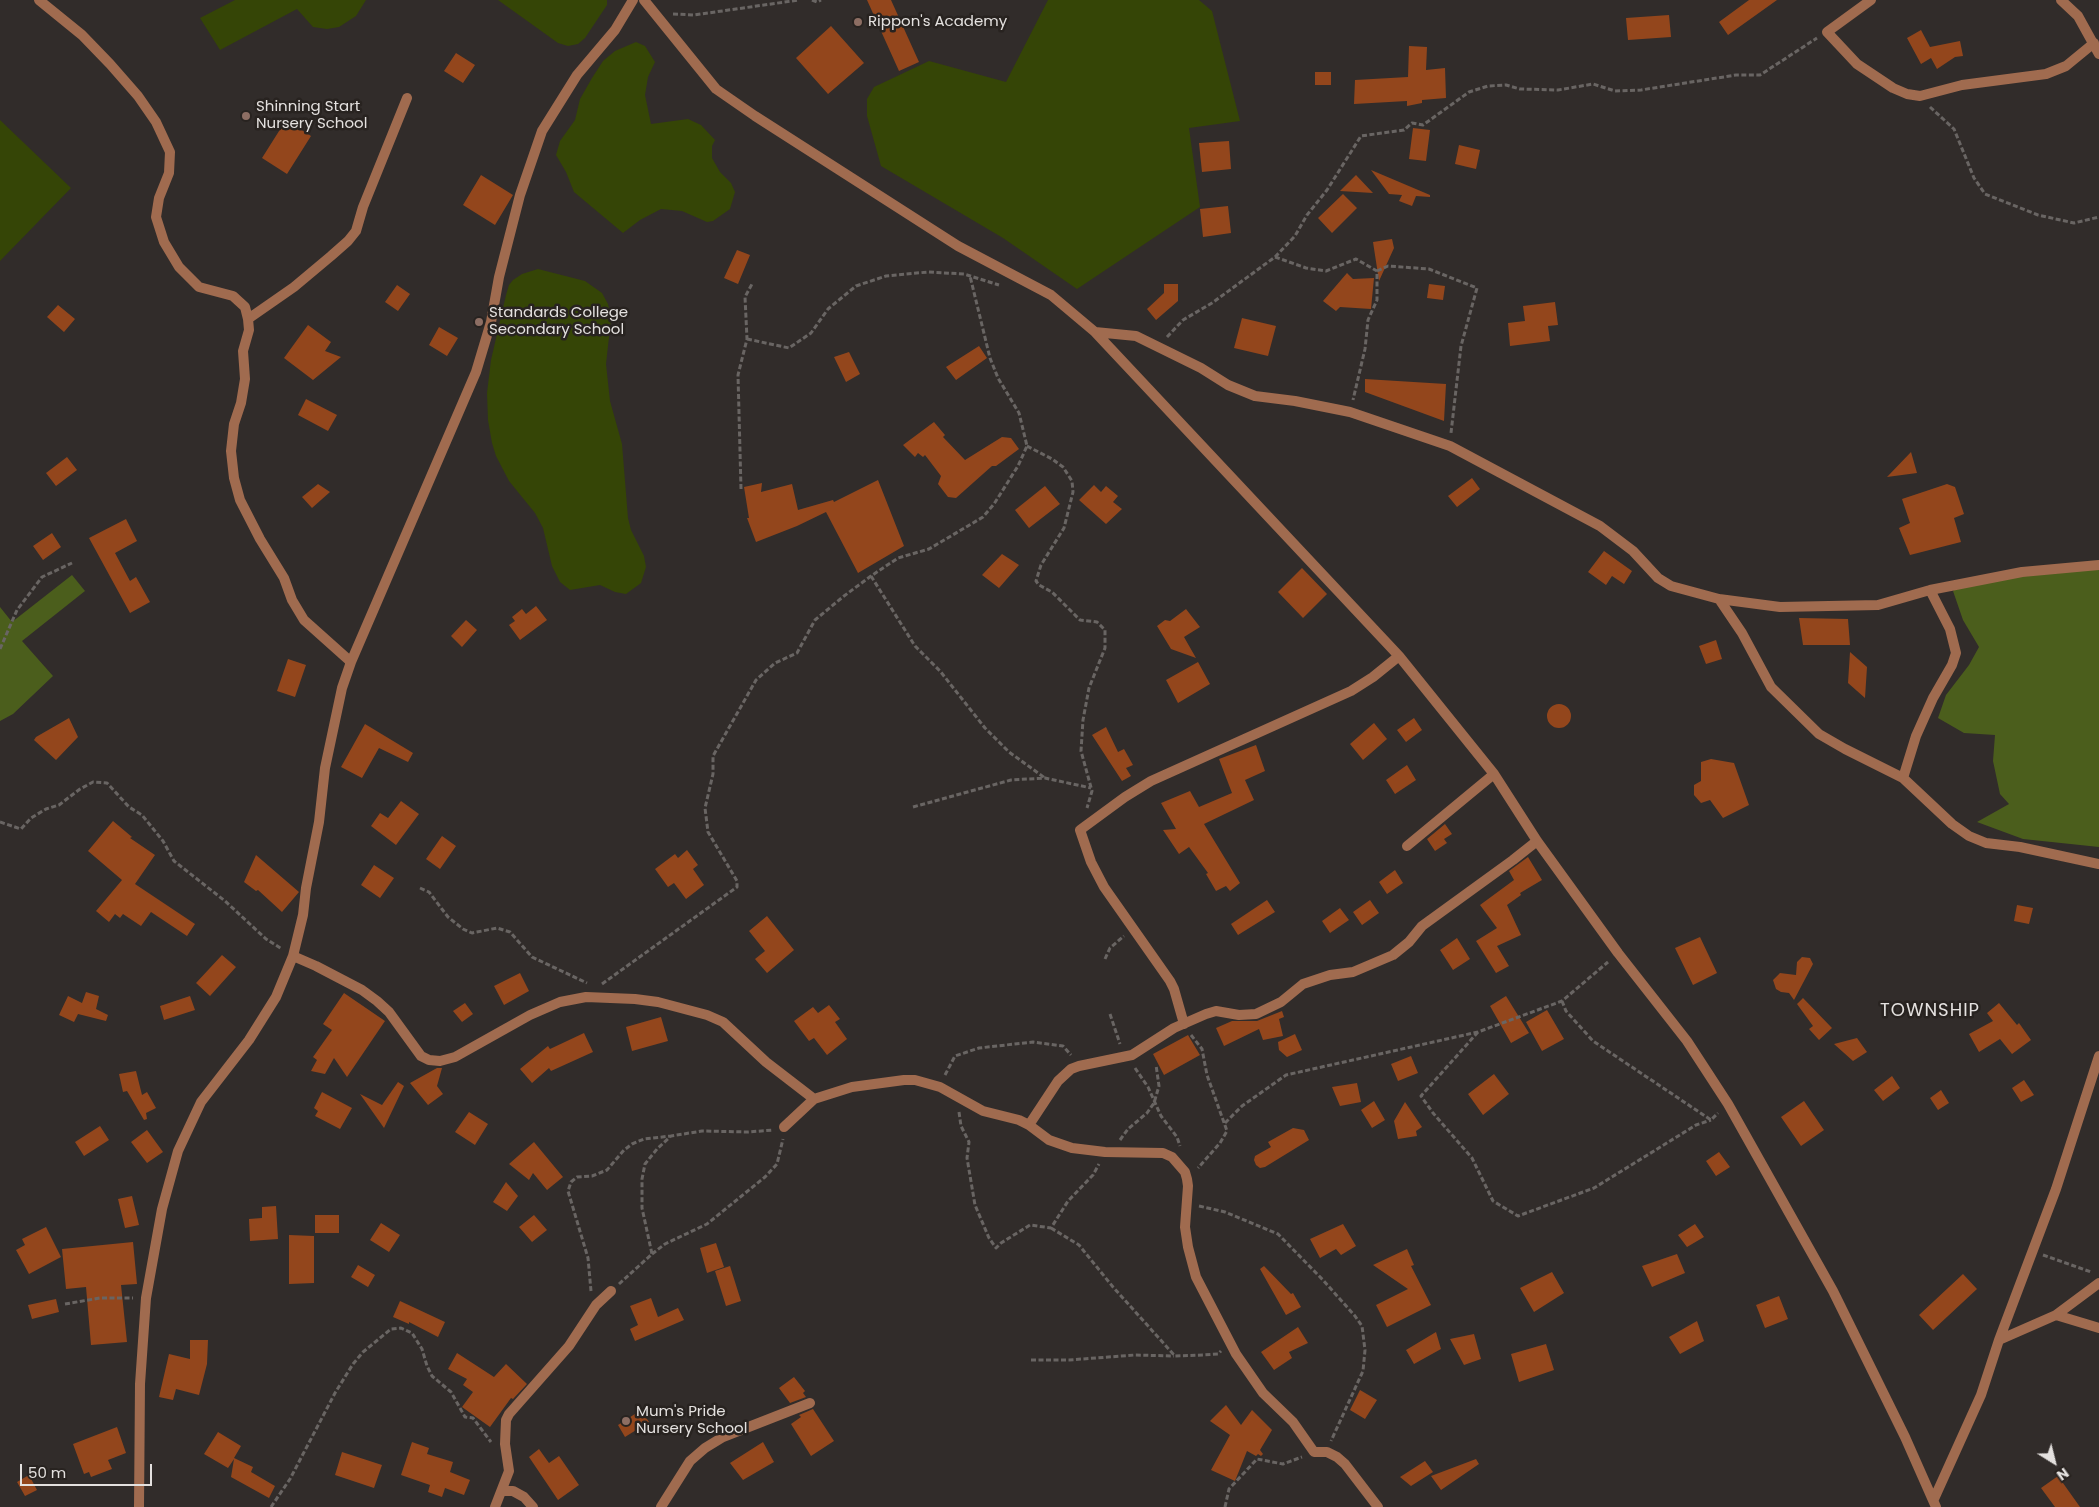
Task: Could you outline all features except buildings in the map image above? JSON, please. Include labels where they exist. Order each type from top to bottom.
[{"type":"street","points":[[39,0],[82,35],[110,64],[138,96],[156,122],[170,152],[169,172],[159,198],[156,217],[164,242],[179,267],[199,287],[232,296],[245,307],[248,330],[243,351],[244,379],[241,403],[234,424],[231,451],[234,478],[240,500],[260,539],[284,578],[292,600],[304,620],[351,662]]},
{"type":"street","points":[[139,1507],[140,1384],[146,1298],[162,1209],[178,1150],[201,1102],[249,1040],[276,996],[293,956],[303,915],[306,888],[319,822],[324,768],[336,710],[351,662],[476,372],[491,322],[499,277],[520,195],[542,131],[577,76],[616,30],[633,0]]},
{"type":"street","points":[[644,0],[716,89],[958,246],[1051,295],[1095,332],[1398,656],[1494,774],[1537,841],[1618,953],[1687,1041],[1728,1104],[1833,1290],[1935,1503]]},
{"type":"street","points":[[1871,0],[1827,32],[1857,64],[1893,88],[1907,94],[1920,96],[1962,85],[2046,74],[2066,66],[2094,43]]},
{"type":"street","points":[[2061,0],[2078,16],[2099,54]]},
{"type":"street","points":[[248,319],[294,287],[348,241],[356,231],[363,207],[407,98]]},
{"type":"street","points":[[1095,332],[1136,336],[1201,368],[1228,385],[1255,396],[1295,401],[1350,412],[1450,446],[1600,526],[1633,551],[1658,578],[1671,586],[1719,599],[1780,607],[1878,605],[1902,600],[1930,590],[2022,572],[2099,565]]},
{"type":"street","points":[[1903,778],[1916,736],[1933,698],[1952,665],[1956,653],[1950,628],[1930,590]]},
{"type":"street","points":[[1719,599],[1742,633],[1764,677],[1788,706],[1819,734],[1903,778],[1952,824],[1969,836],[1986,843],[2020,847],[2099,864]]},
{"type":"street","points":[[1184,1024],[1170,981],[1097,875],[1080,830],[1151,780],[1351,691],[1373,677],[1398,656]]},
{"type":"street","points":[[1407,846],[1494,774]]},
{"type":"street","points":[[1029,1125],[1058,1081],[1071,1069],[1137,1053],[1184,1024],[1216,1011],[1239,1015],[1256,1014],[1281,1002],[1303,984],[1330,975],[1352,972],[1393,955],[1409,942],[1422,926],[1537,841]]},
{"type":"street","points":[[293,956],[362,990],[377,1001],[389,1012],[421,1056],[429,1060],[440,1061],[455,1057],[530,1015],[560,1002],[586,997],[635,999],[658,1002],[707,1015],[723,1022],[766,1062],[814,1099]]},
{"type":"street","points":[[1935,1503],[1981,1395],[1999,1340],[2034,1251],[2099,1056]]},
{"type":"street","points":[[784,1127],[814,1099],[852,1087],[904,1080],[928,1083],[940,1087],[982,1111],[1011,1118],[1029,1125],[1049,1140],[1072,1148],[1105,1152],[1163,1154],[1172,1157],[1185,1172],[1187,1179],[1186,1237],[1196,1277],[1231,1345],[1263,1393],[1292,1422],[1314,1452],[1327,1452],[1338,1457],[1378,1507]]},
{"type":"street","points":[[1999,1340],[2056,1315],[2099,1283]]},
{"type":"street","points":[[495,1507],[509,1471],[505,1430],[509,1414],[569,1346],[596,1305],[611,1291]]},
{"type":"street","points":[[2056,1315],[2099,1328]]},
{"type":"street","points":[[661,1507],[690,1461],[705,1448],[723,1437],[810,1403]]},
{"type":"street","points":[[502,1491],[512,1490],[524,1497],[533,1507]]},
{"type":"path","points":[[655,14],[694,15],[799,0]]},
{"type":"path","points":[[812,0],[817,2],[821,0]]},
{"type":"path","points":[[1158,346],[1183,320],[1212,303],[1275,257],[1295,236],[1307,215],[1327,190],[1362,136],[1404,130],[1412,123],[1423,125],[1469,92],[1488,86],[1506,85],[1520,90],[1558,90],[1593,84],[1615,91],[1641,90],[1736,75],[1760,75],[1827,32]]},
{"type":"path","points":[[1920,96],[1954,129],[1974,178],[1985,194],[2038,215],[2074,223],[2099,217]]},
{"type":"path","points":[[1275,257],[1306,268],[1326,271],[1356,259],[1376,271]]},
{"type":"path","points":[[1376,271],[1388,266],[1429,268],[1477,288],[1461,346],[1450,446]]},
{"type":"path","points":[[1350,412],[1366,349],[1368,320],[1377,300],[1376,271]]},
{"type":"path","points":[[747,338],[789,348],[811,333],[828,309],[856,286],[886,276],[928,272],[970,276],[1000,285]]},
{"type":"path","points":[[586,997],[737,887],[737,881],[714,844],[706,823],[705,808],[713,774],[713,756],[756,680],[775,663],[797,653],[815,620],[871,576],[898,558],[930,549],[983,517],[1015,472],[1027,446],[1019,413],[998,378],[990,358],[970,276]]},
{"type":"path","points":[[741,489],[738,375],[747,338],[745,297],[752,284]]},
{"type":"path","points":[[1027,446],[1063,467],[1072,481],[1073,492],[1064,528],[1041,565],[1036,581],[1039,585],[1052,592],[1080,620],[1097,622],[1105,630],[1106,648],[1089,688],[1082,739],[1081,751],[1092,791],[1080,830]]},
{"type":"path","points":[[0,649],[18,610],[42,577],[72,563]]},
{"type":"path","points":[[871,576],[915,646],[940,671],[985,728],[1009,752],[1045,778]]},
{"type":"path","points":[[913,807],[1011,780],[1045,778],[1091,788]]},
{"type":"path","points":[[0,822],[21,829],[31,818],[46,809],[59,806],[80,789],[94,782],[107,784],[129,807],[142,815],[163,841],[174,861],[225,901],[266,939],[293,956]]},
{"type":"path","points":[[420,888],[429,892],[448,917],[463,929],[472,933],[497,928],[510,932],[532,956],[597,988]]},
{"type":"path","points":[[1106,959],[1110,948],[1116,942],[1134,931]]},
{"type":"path","points":[[1225,1123],[1242,1106],[1286,1075],[1478,1032],[1562,1001],[1618,953]]},
{"type":"path","points":[[1562,1001],[1566,1011],[1593,1041],[1710,1120]]},
{"type":"path","points":[[1110,1014],[1113,1027],[1126,1057],[1148,1087],[1154,1103],[1180,1143],[1178,1151],[1172,1157]]},
{"type":"path","points":[[1184,1024],[1202,1049],[1212,1092],[1225,1123],[1226,1131],[1220,1144],[1187,1179]]},
{"type":"path","points":[[1478,1032],[1421,1096],[1433,1113],[1472,1158],[1493,1201],[1518,1216],[1594,1188],[1696,1125],[1710,1120],[1728,1104]]},
{"type":"path","points":[[940,1087],[955,1056],[979,1048],[1033,1042],[1063,1046],[1079,1066]]},
{"type":"path","points":[[1051,1228],[1068,1201],[1093,1175],[1105,1152],[1117,1145],[1128,1129],[1147,1113],[1154,1103],[1159,1086],[1156,1065]]},
{"type":"path","points":[[957,1097],[961,1126],[969,1142],[967,1158],[973,1196],[989,1238],[996,1248],[1030,1225],[1051,1228],[1079,1245],[1112,1287],[1175,1356]]},
{"type":"path","points":[[596,1305],[591,1296],[588,1258],[568,1191],[570,1182],[577,1177],[592,1176],[607,1170],[624,1150],[644,1139],[702,1132],[748,1132],[784,1127],[777,1164],[765,1177],[707,1224],[665,1244],[611,1291]]},
{"type":"path","points":[[652,1254],[642,1208],[643,1172],[645,1164],[671,1136]]},
{"type":"path","points":[[1187,1203],[1225,1212],[1278,1234],[1349,1308],[1362,1326],[1365,1350],[1363,1371],[1327,1452]]},
{"type":"path","points":[[2034,1251],[2099,1275]]},
{"type":"path","points":[[65,1304],[100,1298],[146,1298]]},
{"type":"path","points":[[271,1507],[290,1479],[335,1392],[353,1364],[391,1329],[401,1328],[412,1333],[422,1349],[432,1376],[451,1392],[464,1418],[473,1418],[477,1422],[498,1455],[508,1464]]},
{"type":"path","points":[[1032,1360],[1069,1360],[1135,1355],[1218,1354],[1231,1345]]},
{"type":"path","points":[[1224,1507],[1228,1489],[1257,1459],[1283,1464],[1314,1452]]},
{"type":"green space","points":[[235,0],[366,0],[356,16],[339,27],[327,29],[313,27],[297,9],[220,50],[200,18]]},
{"type":"green space","points":[[498,0],[607,0],[607,5],[585,38],[578,44],[568,46],[558,43]]},
{"type":"green space","points":[[1048,0],[1199,0],[1212,11],[1240,121],[1189,128],[1200,207],[1077,289],[1003,238],[881,166],[867,116],[867,99],[874,87],[929,61],[1006,82]]},
{"type":"green space","points":[[636,42],[645,46],[655,62],[648,77],[645,95],[651,124],[688,119],[701,125],[715,140],[712,146],[712,158],[720,172],[731,183],[735,192],[730,209],[713,221],[707,222],[682,211],[661,209],[640,220],[623,233],[574,192],[566,172],[556,155],[560,141],[575,120],[580,99],[603,61],[615,51]]},
{"type":"green space","points":[[0,120],[71,188],[0,261]]},
{"type":"green space","points":[[538,269],[585,281],[602,293],[608,304],[611,319],[606,364],[610,401],[622,444],[628,518],[631,530],[644,556],[646,567],[641,583],[626,594],[615,592],[600,585],[570,590],[560,582],[552,566],[543,528],[535,513],[509,481],[496,456],[492,443],[488,420],[487,393],[491,360],[506,295],[509,285],[513,280],[522,274]]},
{"type":"green space","points":[[2099,563],[2099,847],[2023,839],[1977,822],[2009,804],[2000,794],[1993,761],[1995,735],[1964,733],[1938,718],[1946,695],[1969,665],[1979,647],[1963,620],[1953,591],[1963,581]]},
{"type":"green space","points":[[72,575],[85,591],[22,641],[53,676],[13,714],[0,721],[0,607],[12,622]]},
{"type":"place","name":"Rippon's Academy","points":[[858,22]]},
{"type":"place","name":"Shinning Start Nursery School","points":[[246,116]]},
{"type":"place","name":"Standards College Secondary School","points":[[479,322]]},
{"type":"place","name":"Mum's Pride Nursery School","points":[[626,1421]]},
{"type":"district","name":"TOWNSHIP","points":[[1930,1011]]}]
